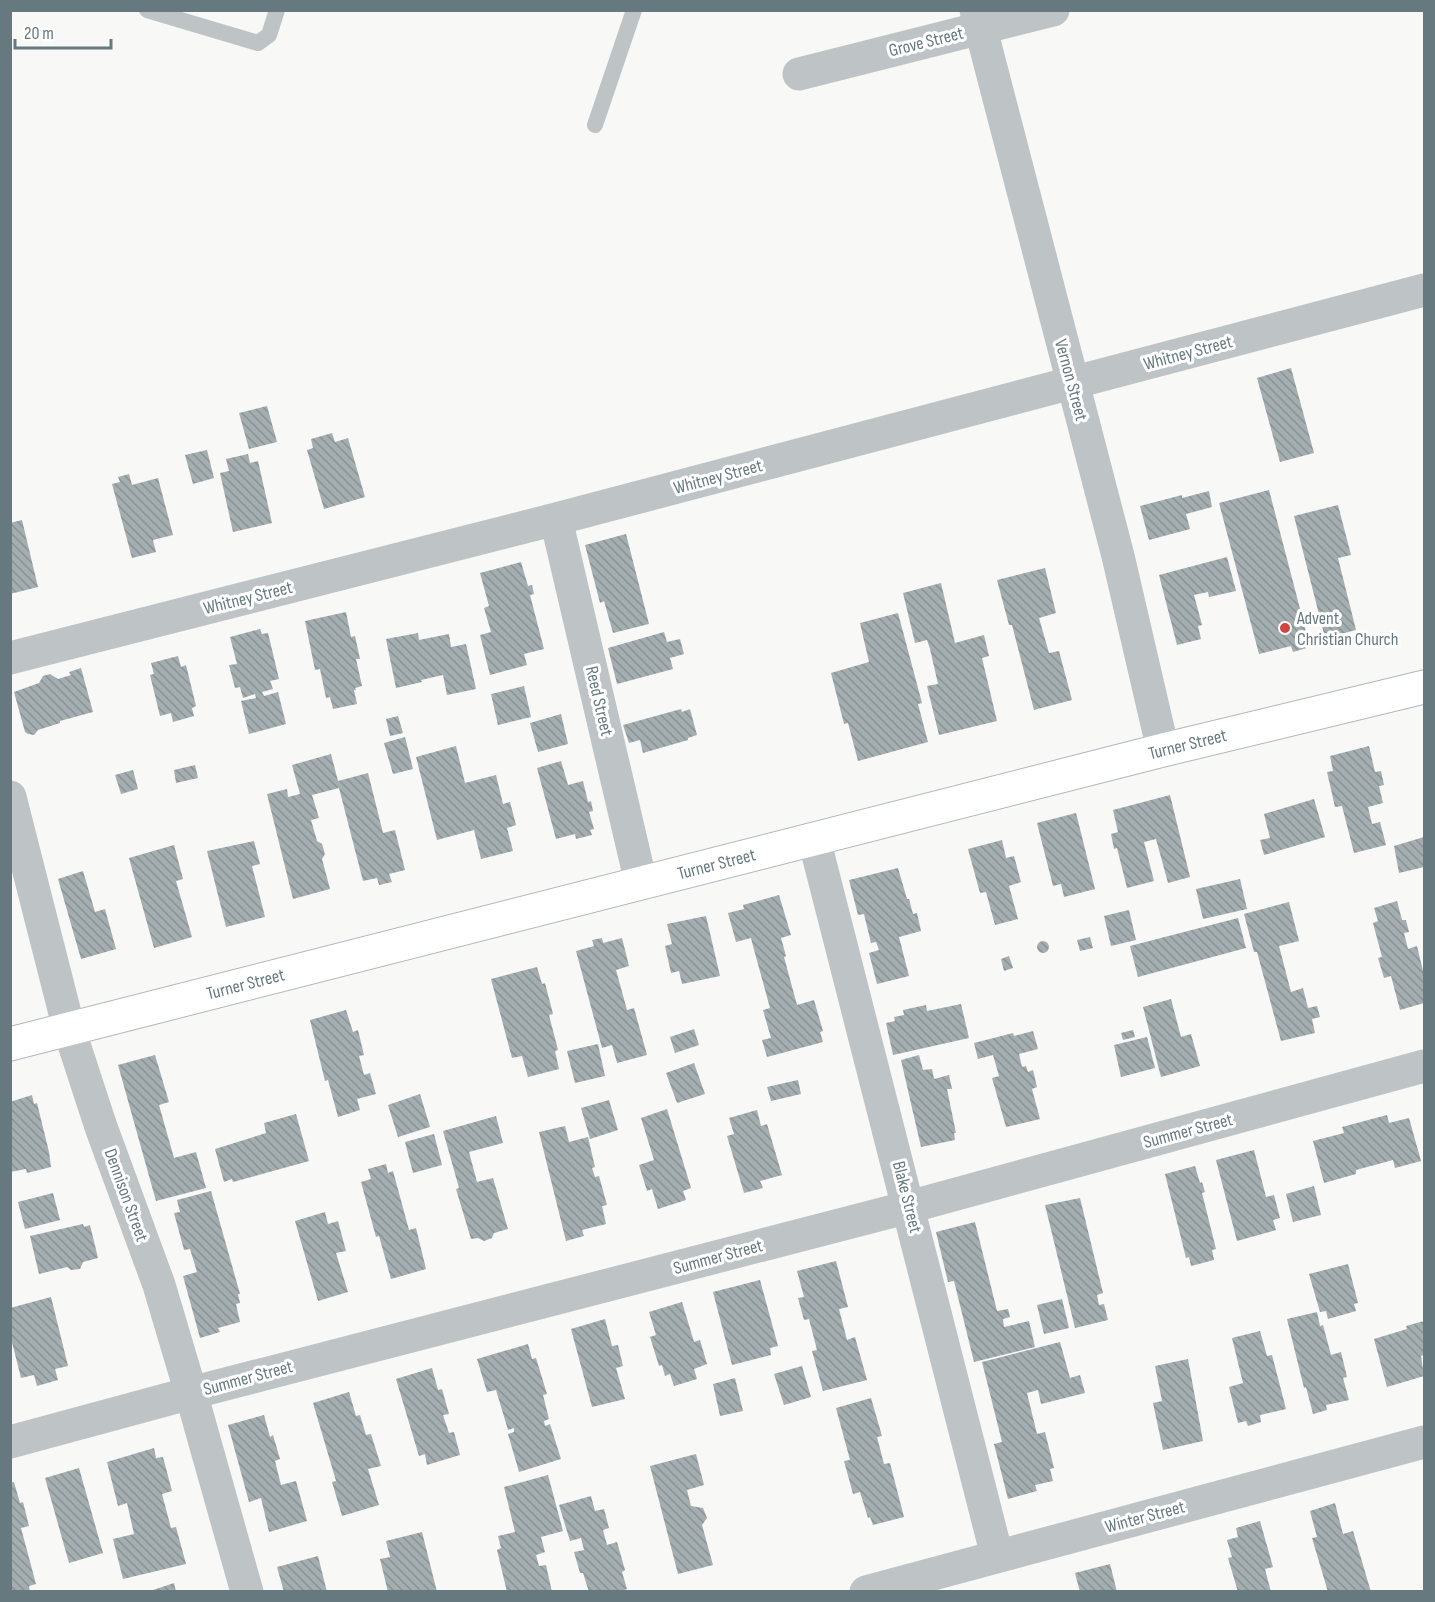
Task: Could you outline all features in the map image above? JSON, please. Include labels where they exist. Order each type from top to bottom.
[{"type":"main road","name":"Turner Street","points":[[10,1044],[1163,750],[1425,687]]},
{"type":"street","name":"Grove Street","points":[[800,74],[979,19],[1053,10]]},
{"type":"street","name":"Vernon Street","points":[[979,19],[1118,556],[1163,750]]},
{"type":"street","name":"Whitney Street","points":[[10,658],[556,519],[1425,290]]},
{"type":"street","name":"Reed Street","points":[[556,519],[641,883]]},
{"type":"street","name":"Dennison Street","points":[[10,797],[69,1029],[100,1127],[159,1285],[247,1592]]},
{"type":"street","name":"Blake Street","points":[[814,839],[997,1556]]},
{"type":"street","name":"Summer Street","points":[[10,1442],[909,1207],[1425,1066]]},
{"type":"street","name":"Winter Street","points":[[866,1592],[1425,1442]]},
{"type":"lane","points":[[147,10],[258,43],[268,34],[277,10]]},
{"type":"lane","points":[[595,125],[634,10]]},
{"type":"building","points":[[1291,368],[1314,453],[1280,462],[1257,378]]},
{"type":"building","points":[[267,406],[277,442],[249,449],[239,413]]},
{"type":"building","points":[[332,433],[335,442],[348,438],[365,497],[324,509],[307,450],[313,448],[311,439]]},
{"type":"building","points":[[207,450],[214,478],[193,484],[185,455]]},
{"type":"building","points":[[248,454],[250,463],[258,461],[272,523],[233,532],[220,473],[229,471],[226,459]]},
{"type":"building","points":[[129,474],[132,485],[158,478],[173,535],[153,540],[156,552],[132,558],[112,484],[120,482],[118,477]]},
{"type":"building","points":[[1269,490],[1310,647],[1293,652],[1291,646],[1259,654],[1219,503]]},
{"type":"building","points":[[1209,491],[1212,507],[1186,514],[1190,529],[1149,540],[1140,506],[1182,495],[1182,498]]},
{"type":"building","points":[[1338,505],[1351,555],[1338,558],[1356,630],[1325,638],[1294,516]]},
{"type":"building","points":[[22,520],[38,587],[10,594],[10,523]]},
{"type":"building","points":[[626,534],[649,624],[613,633],[604,601],[600,603],[585,545]]},
{"type":"building","points":[[1227,557],[1236,591],[1209,597],[1208,592],[1194,595],[1202,625],[1198,626],[1201,639],[1177,645],[1159,575]]},
{"type":"building","points":[[521,562],[528,586],[532,585],[534,594],[530,595],[544,649],[524,654],[527,665],[490,675],[480,635],[491,632],[484,608],[489,606],[480,573]]},
{"type":"building","points":[[1045,568],[1056,613],[1039,618],[1049,653],[1059,651],[1072,700],[1034,710],[1012,625],[1009,625],[997,580]]},
{"type":"building","points":[[941,583],[955,643],[984,635],[989,656],[982,658],[997,721],[939,735],[927,686],[938,684],[930,649],[927,640],[915,643],[903,593]]},
{"type":"building","points":[[346,612],[351,637],[355,636],[360,659],[356,659],[362,686],[354,690],[357,704],[333,709],[330,697],[326,698],[320,669],[315,670],[305,621]]},
{"type":"building","points":[[898,613],[922,703],[918,704],[928,742],[858,761],[848,723],[844,724],[831,673],[869,662],[860,623]]},
{"type":"building","points":[[260,629],[262,634],[268,633],[279,679],[270,681],[273,689],[262,692],[264,696],[278,692],[286,724],[249,734],[241,701],[256,698],[255,694],[243,698],[240,687],[235,688],[229,665],[237,664],[230,637]]},
{"type":"building","points":[[664,632],[667,642],[680,639],[684,654],[670,658],[673,669],[617,684],[608,648]]},
{"type":"building","points":[[418,633],[419,640],[449,634],[451,647],[466,644],[476,689],[447,695],[443,675],[396,688],[386,639]]},
{"type":"building","points":[[178,656],[181,667],[186,665],[196,706],[192,708],[194,716],[173,722],[171,713],[160,716],[150,675],[154,674],[151,663]]},
{"type":"building","points":[[81,668],[93,712],[60,721],[60,723],[38,730],[34,735],[25,732],[14,692],[39,683],[43,676],[50,674],[58,679],[71,675],[69,672]]},
{"type":"building","points":[[524,686],[531,717],[498,725],[491,694]]},
{"type":"building","points":[[681,709],[682,712],[690,709],[697,735],[688,740],[643,753],[640,740],[629,743],[623,725]]},
{"type":"building","points":[[561,714],[568,744],[538,752],[530,723]]},
{"type":"building","points":[[398,716],[403,733],[390,736],[386,719]]},
{"type":"building","points":[[405,737],[413,769],[393,774],[384,743]]},
{"type":"building","points":[[456,746],[465,783],[496,775],[503,804],[510,802],[516,825],[507,828],[513,851],[481,859],[474,830],[437,840],[416,757]]},
{"type":"building","points":[[1369,746],[1375,772],[1381,771],[1384,785],[1379,786],[1383,803],[1368,807],[1372,824],[1380,822],[1386,845],[1354,853],[1342,806],[1335,807],[1327,772],[1333,771],[1330,756]]},
{"type":"building","points":[[331,754],[338,781],[368,773],[383,833],[395,830],[405,870],[389,874],[392,882],[379,885],[377,878],[363,881],[339,788],[312,795],[319,818],[311,820],[317,841],[322,844],[325,854],[322,859],[330,889],[293,899],[267,794],[287,789],[288,797],[300,794],[292,765]]},
{"type":"building","points":[[561,761],[568,785],[583,781],[588,802],[591,801],[593,811],[589,812],[594,829],[590,830],[592,835],[576,839],[575,834],[556,839],[537,768]]},
{"type":"building","points":[[195,765],[198,778],[176,783],[174,770]]},
{"type":"building","points":[[133,770],[138,789],[121,794],[115,775]]},
{"type":"building","points":[[1170,795],[1190,877],[1168,883],[1156,839],[1144,842],[1154,881],[1127,888],[1111,834],[1118,832],[1113,810]]},
{"type":"building","points":[[1314,799],[1325,837],[1264,855],[1260,840],[1270,838],[1264,814]]},
{"type":"building","points":[[1076,813],[1095,889],[1064,897],[1061,884],[1053,886],[1037,823]]},
{"type":"building","points":[[1424,837],[1424,867],[1399,873],[1394,846]]},
{"type":"building","points":[[1002,840],[1006,858],[1014,856],[1021,882],[1009,886],[1018,919],[995,925],[986,892],[980,893],[968,849]]},
{"type":"building","points":[[254,841],[260,864],[252,866],[265,917],[226,927],[207,851]]},
{"type":"building","points":[[174,845],[183,879],[176,881],[192,937],[154,948],[129,858]]},
{"type":"building","points":[[898,868],[913,914],[917,913],[921,931],[899,937],[909,976],[877,984],[869,953],[879,950],[876,942],[871,943],[864,914],[858,915],[849,880]]},
{"type":"building","points":[[83,871],[95,912],[105,909],[116,949],[81,959],[58,879]]},
{"type":"building","points":[[1240,879],[1247,909],[1203,919],[1196,889]]},
{"type":"building","points":[[779,895],[791,935],[781,938],[797,1005],[814,1000],[823,1031],[820,1032],[823,1042],[767,1057],[762,1040],[771,1038],[763,1010],[770,1008],[751,938],[736,942],[728,913],[744,909],[743,905]]},
{"type":"building","points":[[1397,901],[1402,920],[1406,920],[1409,932],[1404,933],[1408,949],[1417,946],[1424,975],[1424,1003],[1400,1010],[1391,976],[1384,978],[1378,958],[1382,957],[1373,923],[1378,921],[1374,908]]},
{"type":"building","points":[[1289,902],[1299,941],[1279,946],[1291,992],[1303,988],[1308,1008],[1317,1006],[1320,1017],[1312,1019],[1315,1033],[1281,1041],[1257,952],[1254,952],[1244,914]]},
{"type":"building","points":[[1129,910],[1136,940],[1111,946],[1104,916]]},
{"type":"building","points":[[706,916],[720,976],[682,984],[679,971],[671,973],[665,946],[672,944],[667,924]]},
{"type":"building","points":[[1238,918],[1246,948],[1138,977],[1130,946]]},
{"type":"building","points":[[1090,937],[1093,948],[1080,951],[1077,940]]},
{"type":"building","points":[[602,938],[603,943],[622,938],[629,966],[616,970],[627,1010],[634,1008],[647,1055],[617,1063],[612,1045],[602,1048],[576,951],[594,946],[592,940]]},
{"type":"building","points":[[1045,941],[1049,947],[1045,953],[1041,953],[1037,945]]},
{"type":"building","points":[[1009,956],[1013,968],[1004,971],[1001,959]]},
{"type":"building","points":[[537,967],[542,984],[545,983],[553,1014],[549,1015],[558,1050],[555,1051],[559,1069],[528,1077],[522,1056],[512,1058],[491,979]]},
{"type":"building","points":[[1171,999],[1181,1037],[1191,1034],[1200,1066],[1161,1077],[1143,1007]]},
{"type":"building","points":[[961,1004],[969,1038],[893,1055],[886,1023],[895,1021],[894,1017],[904,1015],[903,1010],[926,1005],[927,1011]]},
{"type":"building","points":[[346,1010],[353,1032],[358,1030],[364,1055],[359,1056],[364,1075],[370,1073],[376,1094],[357,1099],[360,1110],[338,1117],[328,1080],[325,1081],[310,1020]]},
{"type":"building","points":[[694,1029],[699,1045],[675,1053],[670,1037]]},
{"type":"building","points":[[1133,1030],[1135,1037],[1123,1040],[1121,1033]]},
{"type":"building","points":[[1033,1031],[1038,1049],[1019,1054],[1022,1067],[1026,1066],[1028,1072],[1033,1070],[1037,1087],[1032,1089],[1040,1119],[1006,1127],[992,1078],[999,1076],[993,1055],[978,1059],[974,1043],[1013,1033],[1014,1036]]},
{"type":"building","points":[[1147,1037],[1155,1068],[1121,1077],[1114,1045]]},
{"type":"building","points":[[598,1044],[605,1076],[575,1083],[567,1051]]},
{"type":"building","points":[[155,1055],[169,1102],[159,1105],[174,1158],[196,1152],[206,1188],[156,1201],[118,1065]]},
{"type":"building","points":[[919,1055],[923,1070],[932,1069],[934,1079],[949,1075],[952,1089],[947,1089],[956,1133],[954,1133],[955,1140],[921,1147],[901,1060]]},
{"type":"building","points":[[694,1063],[705,1094],[677,1103],[666,1073]]},
{"type":"building","points":[[798,1080],[801,1094],[771,1101],[767,1087]]},
{"type":"building","points":[[420,1094],[430,1127],[398,1137],[388,1105]]},
{"type":"building","points":[[32,1095],[34,1104],[37,1103],[51,1167],[27,1173],[26,1169],[10,1172],[10,1102]]},
{"type":"building","points":[[609,1100],[618,1130],[590,1139],[581,1108]]},
{"type":"building","points":[[667,1109],[691,1188],[683,1191],[686,1200],[658,1209],[652,1189],[647,1191],[639,1165],[654,1160],[641,1118]]},
{"type":"building","points":[[757,1110],[761,1126],[767,1124],[782,1175],[760,1181],[763,1188],[744,1193],[727,1136],[734,1134],[729,1118]]},
{"type":"building","points":[[296,1114],[309,1161],[233,1182],[232,1179],[224,1182],[215,1149],[266,1133],[264,1123]]},
{"type":"building","points":[[1387,1115],[1389,1123],[1409,1118],[1421,1161],[1395,1168],[1393,1160],[1356,1170],[1356,1174],[1324,1183],[1313,1141],[1344,1133],[1342,1127]]},
{"type":"building","points":[[496,1116],[503,1143],[469,1152],[477,1182],[493,1178],[508,1229],[494,1233],[492,1238],[484,1241],[478,1238],[471,1239],[456,1189],[459,1188],[443,1131]]},
{"type":"building","points":[[565,1126],[569,1142],[588,1137],[595,1167],[592,1168],[595,1177],[599,1176],[607,1205],[602,1206],[606,1224],[582,1230],[584,1236],[566,1241],[539,1132]]},
{"type":"building","points":[[434,1134],[442,1165],[413,1173],[405,1142]]},
{"type":"building","points":[[1254,1150],[1266,1197],[1274,1195],[1280,1218],[1273,1220],[1276,1230],[1237,1241],[1216,1160]]},
{"type":"building","points":[[386,1164],[388,1173],[393,1171],[409,1230],[416,1228],[426,1269],[391,1279],[379,1236],[376,1237],[361,1182],[371,1179],[368,1169]]},
{"type":"building","points":[[1195,1166],[1205,1192],[1202,1193],[1216,1249],[1212,1250],[1214,1260],[1191,1266],[1189,1257],[1186,1258],[1165,1174]]},
{"type":"building","points":[[1314,1186],[1321,1215],[1293,1222],[1286,1194]]},
{"type":"building","points":[[211,1191],[240,1294],[238,1294],[240,1303],[236,1304],[240,1322],[218,1328],[220,1332],[200,1338],[183,1276],[197,1272],[190,1249],[184,1250],[174,1213],[180,1212],[177,1200]]},
{"type":"building","points":[[53,1193],[60,1220],[25,1229],[18,1202]]},
{"type":"building","points":[[1080,1198],[1103,1293],[1097,1295],[1099,1305],[1104,1304],[1108,1320],[1075,1328],[1045,1205]]},
{"type":"building","points":[[325,1212],[328,1224],[338,1221],[346,1251],[336,1253],[348,1292],[318,1301],[295,1221]]},
{"type":"building","points":[[975,1222],[997,1311],[1008,1309],[1010,1317],[1003,1319],[1004,1327],[1029,1321],[1035,1347],[974,1362],[954,1281],[948,1282],[936,1232]]},
{"type":"building","points":[[83,1224],[84,1227],[90,1225],[98,1258],[83,1262],[80,1269],[71,1270],[67,1267],[39,1274],[30,1236]]},
{"type":"building","points":[[836,1261],[848,1307],[839,1309],[847,1340],[855,1337],[867,1380],[823,1391],[812,1351],[817,1350],[809,1319],[804,1320],[798,1298],[804,1297],[797,1271]]},
{"type":"building","points":[[1348,1264],[1358,1303],[1354,1304],[1356,1311],[1328,1319],[1326,1311],[1320,1312],[1309,1274]]},
{"type":"building","points":[[760,1280],[778,1346],[770,1348],[771,1355],[732,1365],[713,1292]]},
{"type":"building","points":[[51,1297],[68,1366],[55,1369],[58,1380],[37,1386],[34,1375],[21,1378],[10,1334],[10,1308]]},
{"type":"building","points":[[1062,1299],[1069,1328],[1044,1334],[1037,1305]]},
{"type":"building","points":[[682,1302],[694,1342],[700,1340],[707,1364],[694,1369],[697,1379],[674,1386],[670,1374],[665,1376],[662,1365],[659,1366],[650,1337],[656,1335],[649,1312]]},
{"type":"building","points":[[1317,1312],[1331,1355],[1341,1352],[1347,1377],[1343,1378],[1349,1400],[1326,1405],[1327,1410],[1313,1414],[1306,1387],[1304,1388],[1287,1319]]},
{"type":"building","points":[[605,1319],[612,1346],[618,1345],[623,1366],[616,1368],[625,1399],[592,1407],[571,1329]]},
{"type":"building","points":[[1424,1321],[1424,1355],[1421,1356],[1424,1376],[1387,1387],[1374,1339]]},
{"type":"building","points":[[1260,1331],[1267,1356],[1272,1355],[1286,1409],[1260,1415],[1261,1422],[1248,1426],[1246,1421],[1238,1423],[1229,1387],[1243,1383],[1232,1338]]},
{"type":"building","points":[[1060,1342],[1070,1378],[1080,1375],[1085,1393],[1041,1404],[1038,1390],[1027,1393],[1037,1434],[1045,1432],[1054,1468],[1050,1469],[1053,1481],[1035,1485],[1037,1491],[1008,1499],[994,1444],[1002,1442],[982,1362]]},
{"type":"building","points":[[528,1344],[532,1359],[536,1358],[547,1394],[543,1395],[549,1419],[544,1421],[545,1426],[550,1424],[561,1459],[519,1472],[508,1434],[514,1432],[514,1428],[508,1430],[496,1390],[487,1392],[477,1359]]},
{"type":"building","points":[[1188,1359],[1203,1441],[1163,1450],[1153,1403],[1162,1401],[1155,1366]]},
{"type":"building","points":[[802,1366],[811,1397],[784,1405],[774,1374]]},
{"type":"building","points":[[432,1368],[438,1390],[442,1389],[449,1414],[443,1415],[449,1433],[454,1432],[460,1455],[427,1465],[425,1454],[419,1456],[396,1379]]},
{"type":"building","points":[[735,1378],[743,1411],[720,1416],[713,1384]]},
{"type":"building","points":[[349,1392],[356,1416],[360,1415],[366,1435],[371,1434],[381,1466],[368,1469],[379,1505],[342,1516],[332,1482],[336,1481],[313,1403]]},
{"type":"building","points":[[871,1398],[882,1436],[877,1437],[884,1464],[890,1463],[904,1517],[873,1525],[870,1517],[868,1518],[860,1492],[853,1494],[844,1461],[850,1460],[836,1408]]},
{"type":"building","points":[[264,1415],[270,1437],[273,1435],[280,1459],[275,1461],[281,1485],[296,1481],[307,1521],[269,1532],[261,1498],[249,1502],[228,1425]]},
{"type":"building","points":[[154,1448],[156,1458],[163,1457],[172,1491],[162,1494],[171,1528],[176,1527],[186,1564],[123,1579],[113,1539],[134,1534],[127,1503],[118,1506],[107,1462]]},
{"type":"building","points":[[696,1454],[704,1485],[687,1490],[691,1506],[703,1508],[707,1518],[702,1525],[713,1565],[678,1574],[650,1466]]},
{"type":"building","points":[[79,1468],[103,1553],[69,1563],[45,1478]]},
{"type":"building","points":[[548,1475],[563,1531],[541,1537],[545,1552],[536,1555],[539,1566],[546,1565],[552,1592],[507,1592],[497,1550],[501,1548],[498,1536],[515,1532],[504,1487]]},
{"type":"building","points":[[14,1482],[20,1503],[23,1502],[29,1526],[21,1528],[36,1584],[29,1586],[30,1592],[10,1591],[10,1483]]},
{"type":"building","points":[[591,1496],[595,1511],[604,1509],[609,1528],[603,1530],[607,1545],[617,1542],[625,1570],[622,1572],[627,1589],[618,1592],[589,1592],[574,1552],[584,1550],[581,1538],[570,1541],[559,1505]]},
{"type":"building","points":[[1335,1503],[1343,1534],[1353,1531],[1371,1592],[1328,1592],[1312,1538],[1317,1537],[1310,1511]]},
{"type":"building","points":[[1260,1521],[1273,1567],[1265,1569],[1271,1592],[1238,1592],[1228,1558],[1232,1557],[1227,1540],[1238,1537],[1236,1528]]},
{"type":"building","points":[[422,1532],[437,1592],[388,1592],[380,1559],[390,1557],[386,1541]]},
{"type":"building","points":[[318,1556],[327,1592],[284,1592],[277,1567]]},
{"type":"building","points":[[1110,1564],[1117,1592],[1080,1592],[1075,1573]]},
{"type":"building","points":[[174,1583],[176,1592],[150,1592],[150,1591]]},
{"type":"place","name":"Advent Christian Church","points":[[1285,628]]}]
